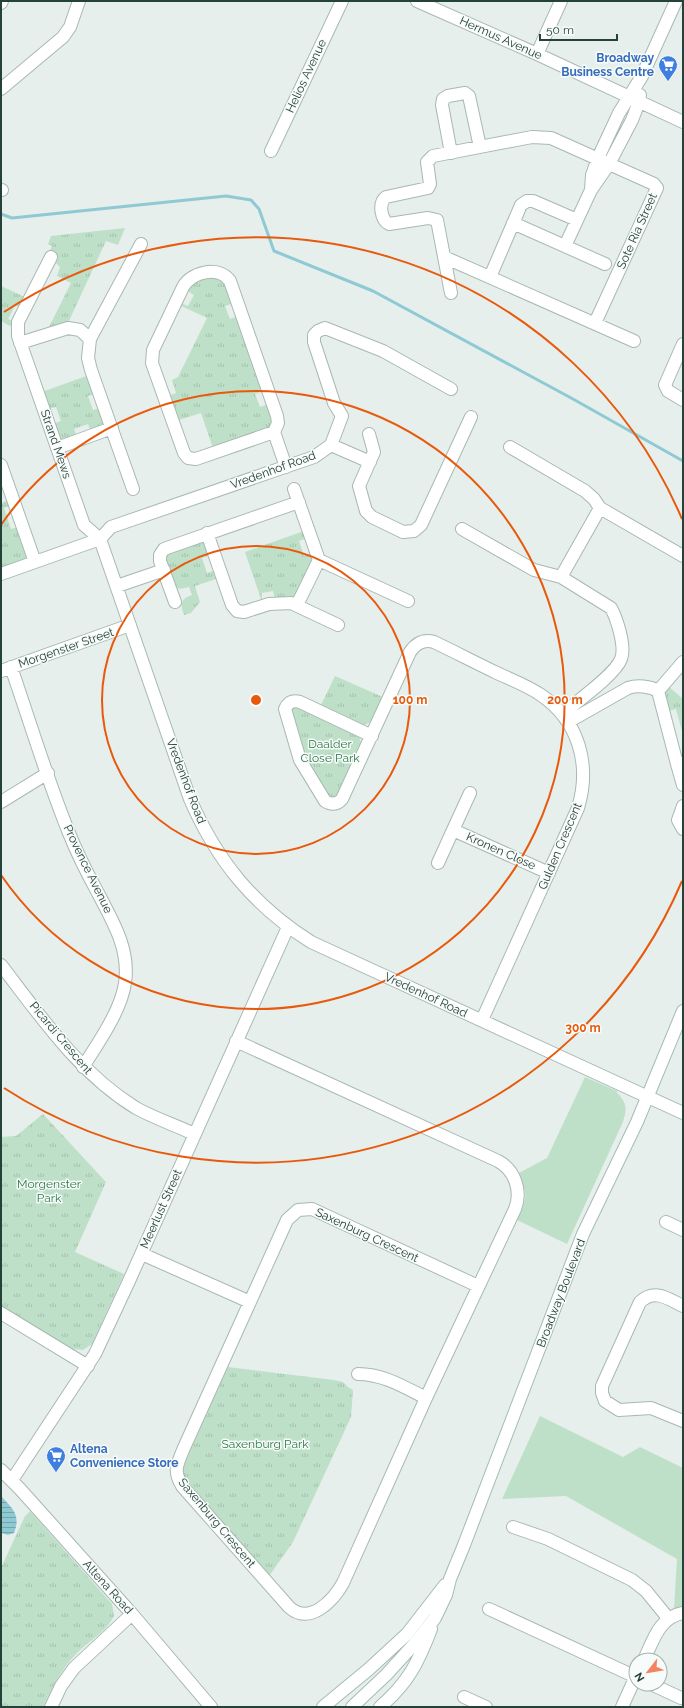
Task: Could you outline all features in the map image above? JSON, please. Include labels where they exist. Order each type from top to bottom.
[{"type":"street","points":[[1,89],[64,37],[70,27],[79,1]]},
{"type":"street","name":"Helios Avenue","points":[[271,151],[342,1]]},
{"type":"street","name":"Hermus Avenue","points":[[417,1],[537,54],[683,122]]},
{"type":"street","points":[[537,54],[561,1]]},
{"type":"street","points":[[591,190],[592,175],[598,158],[628,97],[642,76],[676,1]]},
{"type":"street","points":[[565,246],[591,190],[609,164],[632,120],[639,102],[642,76]]},
{"type":"street","points":[[451,153],[442,102],[445,97],[462,93],[467,94],[471,99],[480,147]]},
{"type":"street","name":"Sote Ria Street","points":[[451,293],[439,225],[434,218],[389,224],[384,219],[381,205],[382,200],[386,197],[428,188],[430,184],[427,164],[428,160],[433,156],[544,137],[557,140],[598,158],[654,184],[656,188],[595,324]]},
{"type":"street","points":[[490,277],[522,205],[530,200],[578,220]]},
{"type":"street","name":"Sote Ria Street","points":[[513,223],[604,264]]},
{"type":"street","points":[[133,488],[88,358],[90,339],[140,244]]},
{"type":"street","points":[[444,257],[634,341]]},
{"type":"street","name":"Strand Mews","points":[[51,258],[18,322],[17,329],[20,343],[84,525],[100,540]]},
{"type":"street","points":[[274,432],[196,459],[188,458],[184,453],[152,363],[151,356],[152,350],[183,287],[188,280],[208,272],[216,271],[224,274],[230,281],[277,416],[278,423],[274,432],[286,467]]},
{"type":"street","points":[[20,343],[68,328],[80,330],[90,339]]},
{"type":"street","points":[[370,462],[331,445],[342,416],[334,403],[314,342],[314,334],[325,328],[383,351],[451,389]]},
{"type":"street","points":[[683,344],[665,385],[668,392],[683,400]]},
{"type":"street","points":[[369,434],[374,452],[359,486],[366,511],[372,517],[403,532],[414,531],[422,525],[471,416]]},
{"type":"street","points":[[57,448],[112,428]]},
{"type":"street","name":"Vredenhof Road","points":[[331,445],[314,458],[110,527],[100,540],[190,799],[206,832],[220,856],[247,890],[288,926],[312,942],[683,1113]]},
{"type":"street","points":[[510,447],[585,491],[594,499],[600,508],[683,556]]},
{"type":"street","points":[[1,465],[35,562]]},
{"type":"street","points":[[294,489],[319,560],[297,605]]},
{"type":"street","points":[[175,602],[160,558],[164,549],[299,502]]},
{"type":"street","points":[[560,577],[600,508]]},
{"type":"street","points":[[462,529],[534,570],[560,577],[611,608],[623,648],[621,659],[565,718]]},
{"type":"street","points":[[208,533],[235,610],[244,612],[269,604],[291,603],[338,625]]},
{"type":"street","points":[[1,574],[100,540]]},
{"type":"street","points":[[319,560],[408,601]]},
{"type":"street","points":[[117,586],[164,570]]},
{"type":"street","name":"Morgenster Street","points":[[6,669],[130,625]]},
{"type":"street","name":"Gulden Crescent","points":[[372,736],[410,652],[414,646],[426,641],[434,642],[535,691],[548,700],[565,718],[578,740],[583,759],[583,789],[578,808],[482,1020]]},
{"type":"street","points":[[658,692],[683,662]]},
{"type":"street","name":"Provence Avenue","points":[[6,669],[48,774],[69,833],[83,865],[116,927],[126,960],[125,984],[121,999],[83,1067]]},
{"type":"street","points":[[565,718],[628,688],[636,686],[648,688],[658,692]]},
{"type":"street","points":[[658,692],[680,763],[683,785]]},
{"type":"street","points":[[296,701],[372,736],[342,799],[337,803],[331,804],[325,801],[302,766],[285,709],[288,704],[296,701]]},
{"type":"street","points":[[1,802],[48,774]]},
{"type":"street","name":"Kronen Close","points":[[438,863],[470,793]]},
{"type":"street","points":[[683,806],[678,820],[683,829]]},
{"type":"street","name":"Kronen Close","points":[[453,830],[549,873]]},
{"type":"street","name":"Meerlust Street","points":[[12,1480],[95,1354],[142,1254],[194,1134],[288,926]]},
{"type":"street","name":"Picardi Crescent","points":[[1,965],[58,1038],[83,1067],[100,1082],[137,1108],[194,1134]]},
{"type":"street","name":"Broadway Boulevard","points":[[352,1707],[386,1675],[417,1641],[435,1618],[446,1596],[450,1579],[583,1234],[648,1098],[672,1035],[683,1011]]},
{"type":"street","name":"Saxenburg Crescent","points":[[236,1041],[498,1161],[505,1166],[517,1185],[519,1193],[518,1203],[426,1398],[341,1587],[334,1596],[317,1611],[307,1615],[297,1613],[289,1608],[182,1486],[177,1478],[176,1471],[183,1450],[287,1220],[293,1212],[312,1208],[478,1286]]},
{"type":"street","points":[[666,1222],[683,1230]]},
{"type":"street","points":[[142,1254],[250,1302]]},
{"type":"street","points":[[683,1306],[663,1296],[656,1295],[646,1297],[640,1302],[602,1386],[602,1393],[605,1401],[619,1410],[651,1408],[683,1421]]},
{"type":"street","points":[[1,1313],[88,1366]]},
{"type":"street","points":[[358,1374],[383,1377],[426,1398]]},
{"type":"street","name":"Altena Road","points":[[1,1470],[12,1480],[132,1614],[212,1707]]},
{"type":"street","points":[[513,1528],[548,1539],[632,1580],[646,1591],[668,1618]]},
{"type":"street","name":"Broadway Boulevard","points":[[323,1707],[369,1669],[407,1634],[450,1579]]},
{"type":"street","points":[[489,1609],[628,1673]]},
{"type":"street","points":[[648,1652],[660,1626],[668,1618],[683,1613]]},
{"type":"street","points":[[51,1707],[61,1686],[74,1668],[132,1614]]},
{"type":"street","points":[[380,1707],[403,1684],[414,1669],[435,1618]]},
{"type":"street","points":[[622,1707],[629,1692]]},
{"type":"street","points":[[665,1692],[680,1700]]},
{"type":"street","points":[[464,1697],[486,1707]]},
{"type":"green space","points":[[125,228],[118,245],[106,241],[68,323],[50,329],[49,327],[71,283],[57,276],[60,267],[56,263],[57,256],[49,252],[52,246],[48,244],[51,236]]},
{"type":"green space","points":[[211,275],[224,279],[234,303],[225,306],[230,319],[238,316],[264,391],[255,394],[260,407],[269,404],[273,418],[271,427],[213,448],[201,413],[176,421],[168,396],[176,393],[172,380],[178,377],[207,318],[179,305],[180,303],[188,306],[194,295],[186,290],[190,284]]},
{"type":"green space","points":[[1,286],[27,298],[22,308],[15,305],[8,319],[16,322],[14,328],[1,321]]},
{"type":"green space","points":[[89,375],[96,393],[88,396],[93,410],[101,408],[104,418],[104,425],[91,432],[88,424],[74,429],[77,437],[62,440],[59,438],[53,424],[61,421],[56,407],[48,409],[42,392]]},
{"type":"green space","points":[[9,500],[11,505],[4,508],[11,529],[18,527],[28,555],[25,561],[2,569],[1,503]]},
{"type":"green space","points":[[304,531],[307,538],[299,541],[304,556],[312,553],[313,560],[294,598],[275,600],[273,591],[262,593],[262,602],[245,552]]},
{"type":"green space","points":[[200,541],[206,544],[211,555],[202,558],[207,573],[216,570],[219,578],[195,586],[200,602],[191,613],[184,615],[182,602],[185,598],[192,595],[189,587],[180,589],[174,584],[167,568],[165,554]]},
{"type":"green space","points":[[335,676],[385,698],[374,718],[367,724],[362,725],[320,707]]},
{"type":"green space","points":[[668,686],[683,699],[683,735],[676,709],[668,711],[664,694]]},
{"type":"green space","name":"Daalder Close Park","points":[[295,706],[359,736],[361,743],[336,798],[330,798],[306,764],[290,710]]},
{"type":"green space","points":[[585,1077],[617,1091],[625,1104],[626,1111],[622,1124],[567,1244],[517,1220],[523,1207],[525,1192],[524,1186],[517,1174],[547,1158]]},
{"type":"green space","name":"Morgenster Park","points":[[43,1114],[106,1182],[75,1252],[124,1274],[92,1344],[83,1350],[72,1349],[1,1306],[1,1137],[16,1136]]},
{"type":"green space","name":"Saxenburg Park","points":[[228,1367],[334,1380],[343,1382],[353,1390],[351,1417],[293,1542],[269,1576],[186,1481],[182,1474],[183,1467]]},
{"type":"green space","points":[[540,1416],[623,1457],[640,1447],[683,1468],[683,1607],[674,1609],[677,1559],[566,1496],[502,1499]]},
{"type":"green space","points":[[30,1511],[112,1604],[114,1616],[107,1626],[77,1653],[67,1665],[43,1707],[1,1707],[1,1568],[25,1516]]},
{"type":"water","points":[[1,1496],[15,1513],[17,1521],[14,1533],[8,1535],[1,1533]]},
{"type":"waterway","points":[[1,214],[12,218],[226,196],[251,200],[259,209],[274,251],[373,291],[573,399],[683,461]]},
{"type":"place","name":"Broadway Business Centre","points":[[668,82]]},
{"type":"place","name":"Altena Convenience Store","points":[[56,1473]]}]
